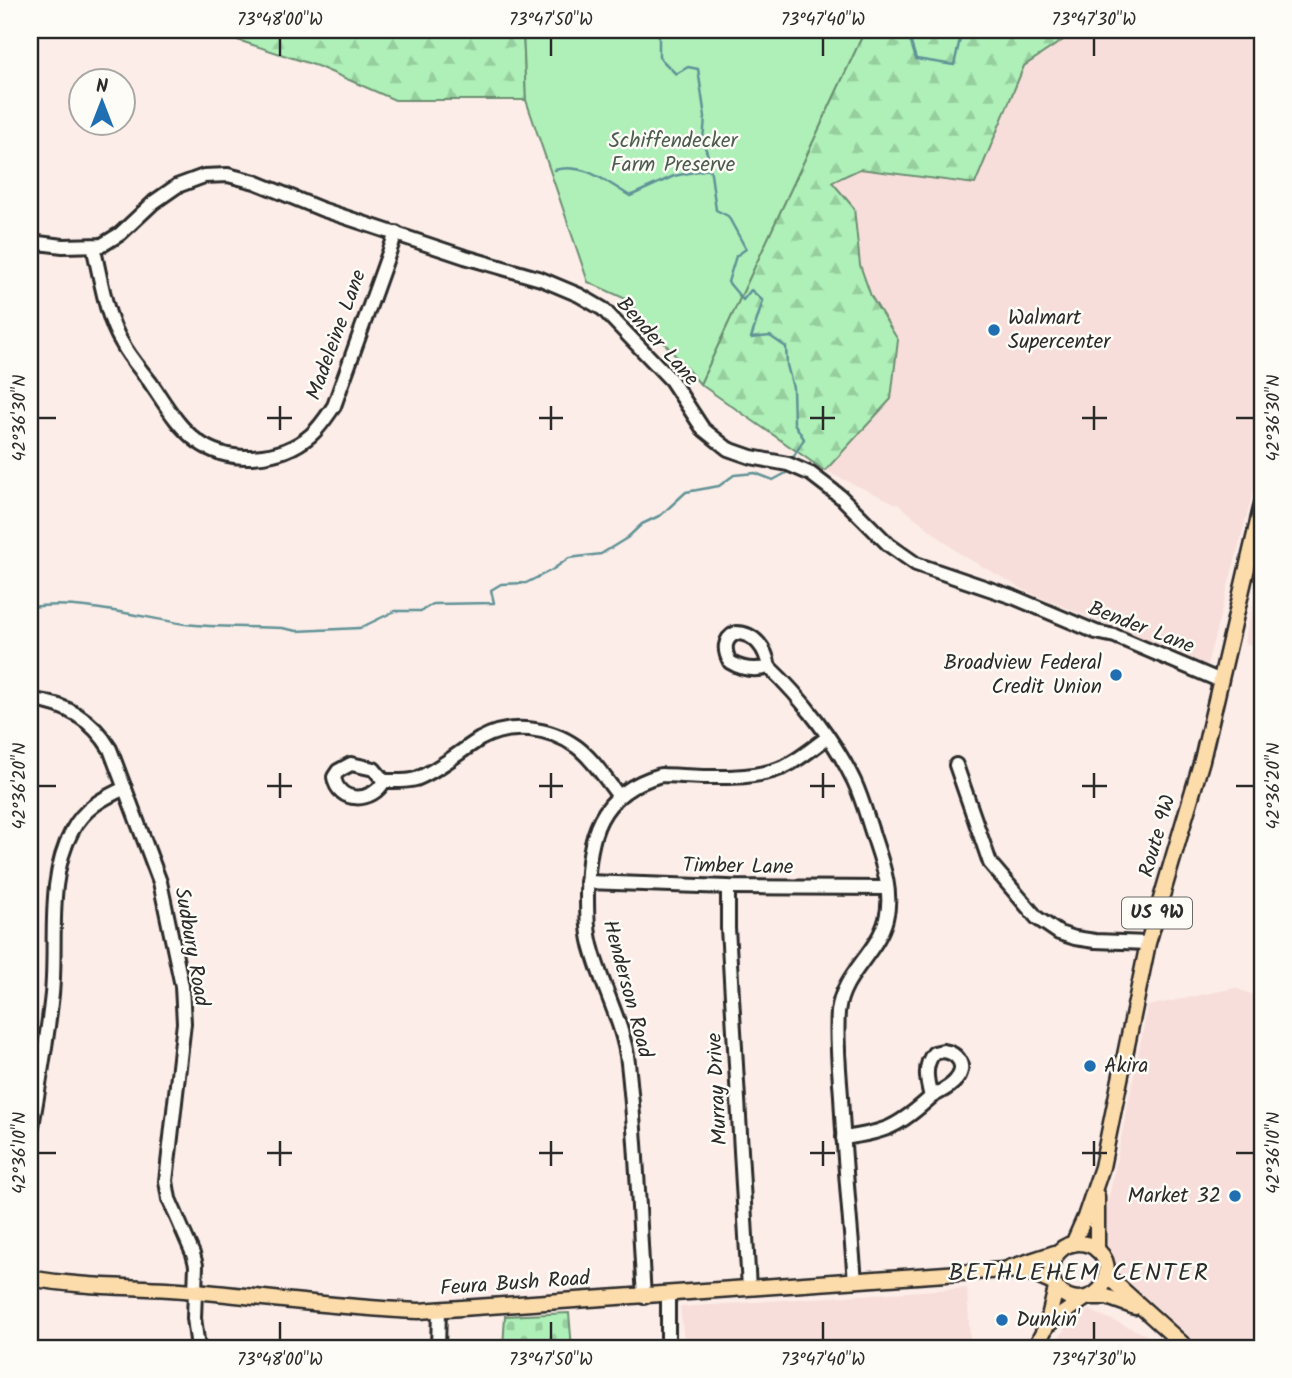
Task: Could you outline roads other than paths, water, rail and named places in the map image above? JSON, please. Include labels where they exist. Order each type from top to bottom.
[{"type":"main road","name":"Route 9W","points":[[1073,1244],[1098,1181],[1148,943],[1202,760],[1262,504]]},
{"type":"main road","name":"Route 9W","points":[[1097,1250],[1098,1181]]},
{"type":"main road","points":[[1035,1348],[1047,1325],[1055,1286],[1051,1267],[1058,1252],[1073,1244],[1089,1245],[1103,1257],[1106,1275],[1101,1289],[1047,1325]]},
{"type":"main road","name":"Feura Bush Road","points":[[1003,1270],[1058,1252]]},
{"type":"main road","name":"Feura Bush Road","points":[[30,1278],[195,1291],[351,1309],[439,1310],[1003,1270],[1028,1272],[1055,1286]]},
{"type":"main road","points":[[1106,1275],[1187,1348]]},
{"type":"main road","points":[[1055,1286],[1069,1297],[1107,1297],[1146,1311]]},
{"type":"street","name":"Bender Lane","points":[[30,242],[64,246],[102,245],[116,237],[170,190],[192,179],[229,175],[255,182],[310,205],[541,279],[588,299],[603,309],[664,373],[703,429],[718,443],[743,455],[788,464],[811,474],[841,497],[889,545],[916,564],[1039,608],[1096,632],[1115,636],[1221,681]]},
{"type":"street","name":"Madeleine Lane","points":[[93,246],[113,324],[122,344],[182,426],[196,440],[211,449],[231,456],[250,457],[272,454],[300,442],[322,424],[334,406],[396,233]]},
{"type":"street","points":[[769,667],[787,684],[838,752],[855,782],[881,859],[887,888],[886,920],[878,937],[849,978],[839,1008],[837,1028],[855,1281]]},
{"type":"street","name":"Sudbury Road","points":[[33,700],[64,706],[91,725],[110,749],[160,882],[182,986],[184,1023],[167,1164],[167,1189],[196,1265],[194,1318],[198,1348]]},
{"type":"street","points":[[384,781],[414,780],[436,769],[484,737],[506,729],[528,728],[555,735],[579,748],[619,796]]},
{"type":"street","name":"Henderson Road","points":[[645,1297],[628,1061],[592,950],[587,917],[590,850],[596,826],[619,796],[638,783],[661,775],[752,775],[769,772],[783,768],[827,738]]},
{"type":"street","points":[[956,765],[990,863],[1037,918],[1059,933],[1075,938],[1148,943]]},
{"type":"street","points":[[30,1138],[52,994],[55,911],[64,847],[72,829],[89,808],[125,788]]},
{"type":"street","name":"Timber Lane","points":[[587,882],[728,887],[887,888]]},
{"type":"street","name":"Murray Drive","points":[[728,887],[728,928],[750,1288]]},
{"type":"street","points":[[843,1138],[869,1135],[898,1125],[931,1097]]},
{"type":"street","points":[[668,1295],[668,1348]]},
{"type":"street","points":[[438,1348],[439,1310]]},
{"type":"waterway","points":[[633,30],[647,30]]},
{"type":"waterway","points":[[659,30],[659,57],[676,74],[688,67],[698,69],[705,117],[703,141],[709,159],[716,210],[728,216],[746,249],[736,256],[728,282],[743,300],[751,290],[763,301],[751,338],[770,336],[786,347],[793,388],[794,423],[804,439],[791,461]]},
{"type":"waterway","points":[[848,30],[875,30]]},
{"type":"waterway","points":[[907,30],[916,59],[954,65],[960,39],[945,30]]},
{"type":"waterway","points":[[554,170],[565,168],[594,174],[630,196],[674,176],[709,169]]},
{"type":"waterway","points":[[30,607],[88,607],[209,626],[282,628],[297,631],[360,628],[395,611],[421,611],[433,604],[494,603],[491,590],[501,584],[526,583],[569,558],[601,554],[627,538],[642,524],[661,515],[686,492],[719,486],[734,475],[755,473],[773,480],[788,469]]},
{"type":"place","name":"Walmart Supercenter","points":[[994,330]]},
{"type":"place","name":"Broadview Federal Credit Union","points":[[1116,675]]},
{"type":"place","name":"Akira","points":[[1090,1066]]},
{"type":"place","name":"Market 32","points":[[1235,1196]]},
{"type":"place","name":"Dunkin'","points":[[1002,1320]]},
{"type":"district","name":"BETHLEHEM CENTER","points":[[1079,1273]]},
{"type":"park label","name":"Schiffendecker Farm Preserve","points":[[673,153]]}]
